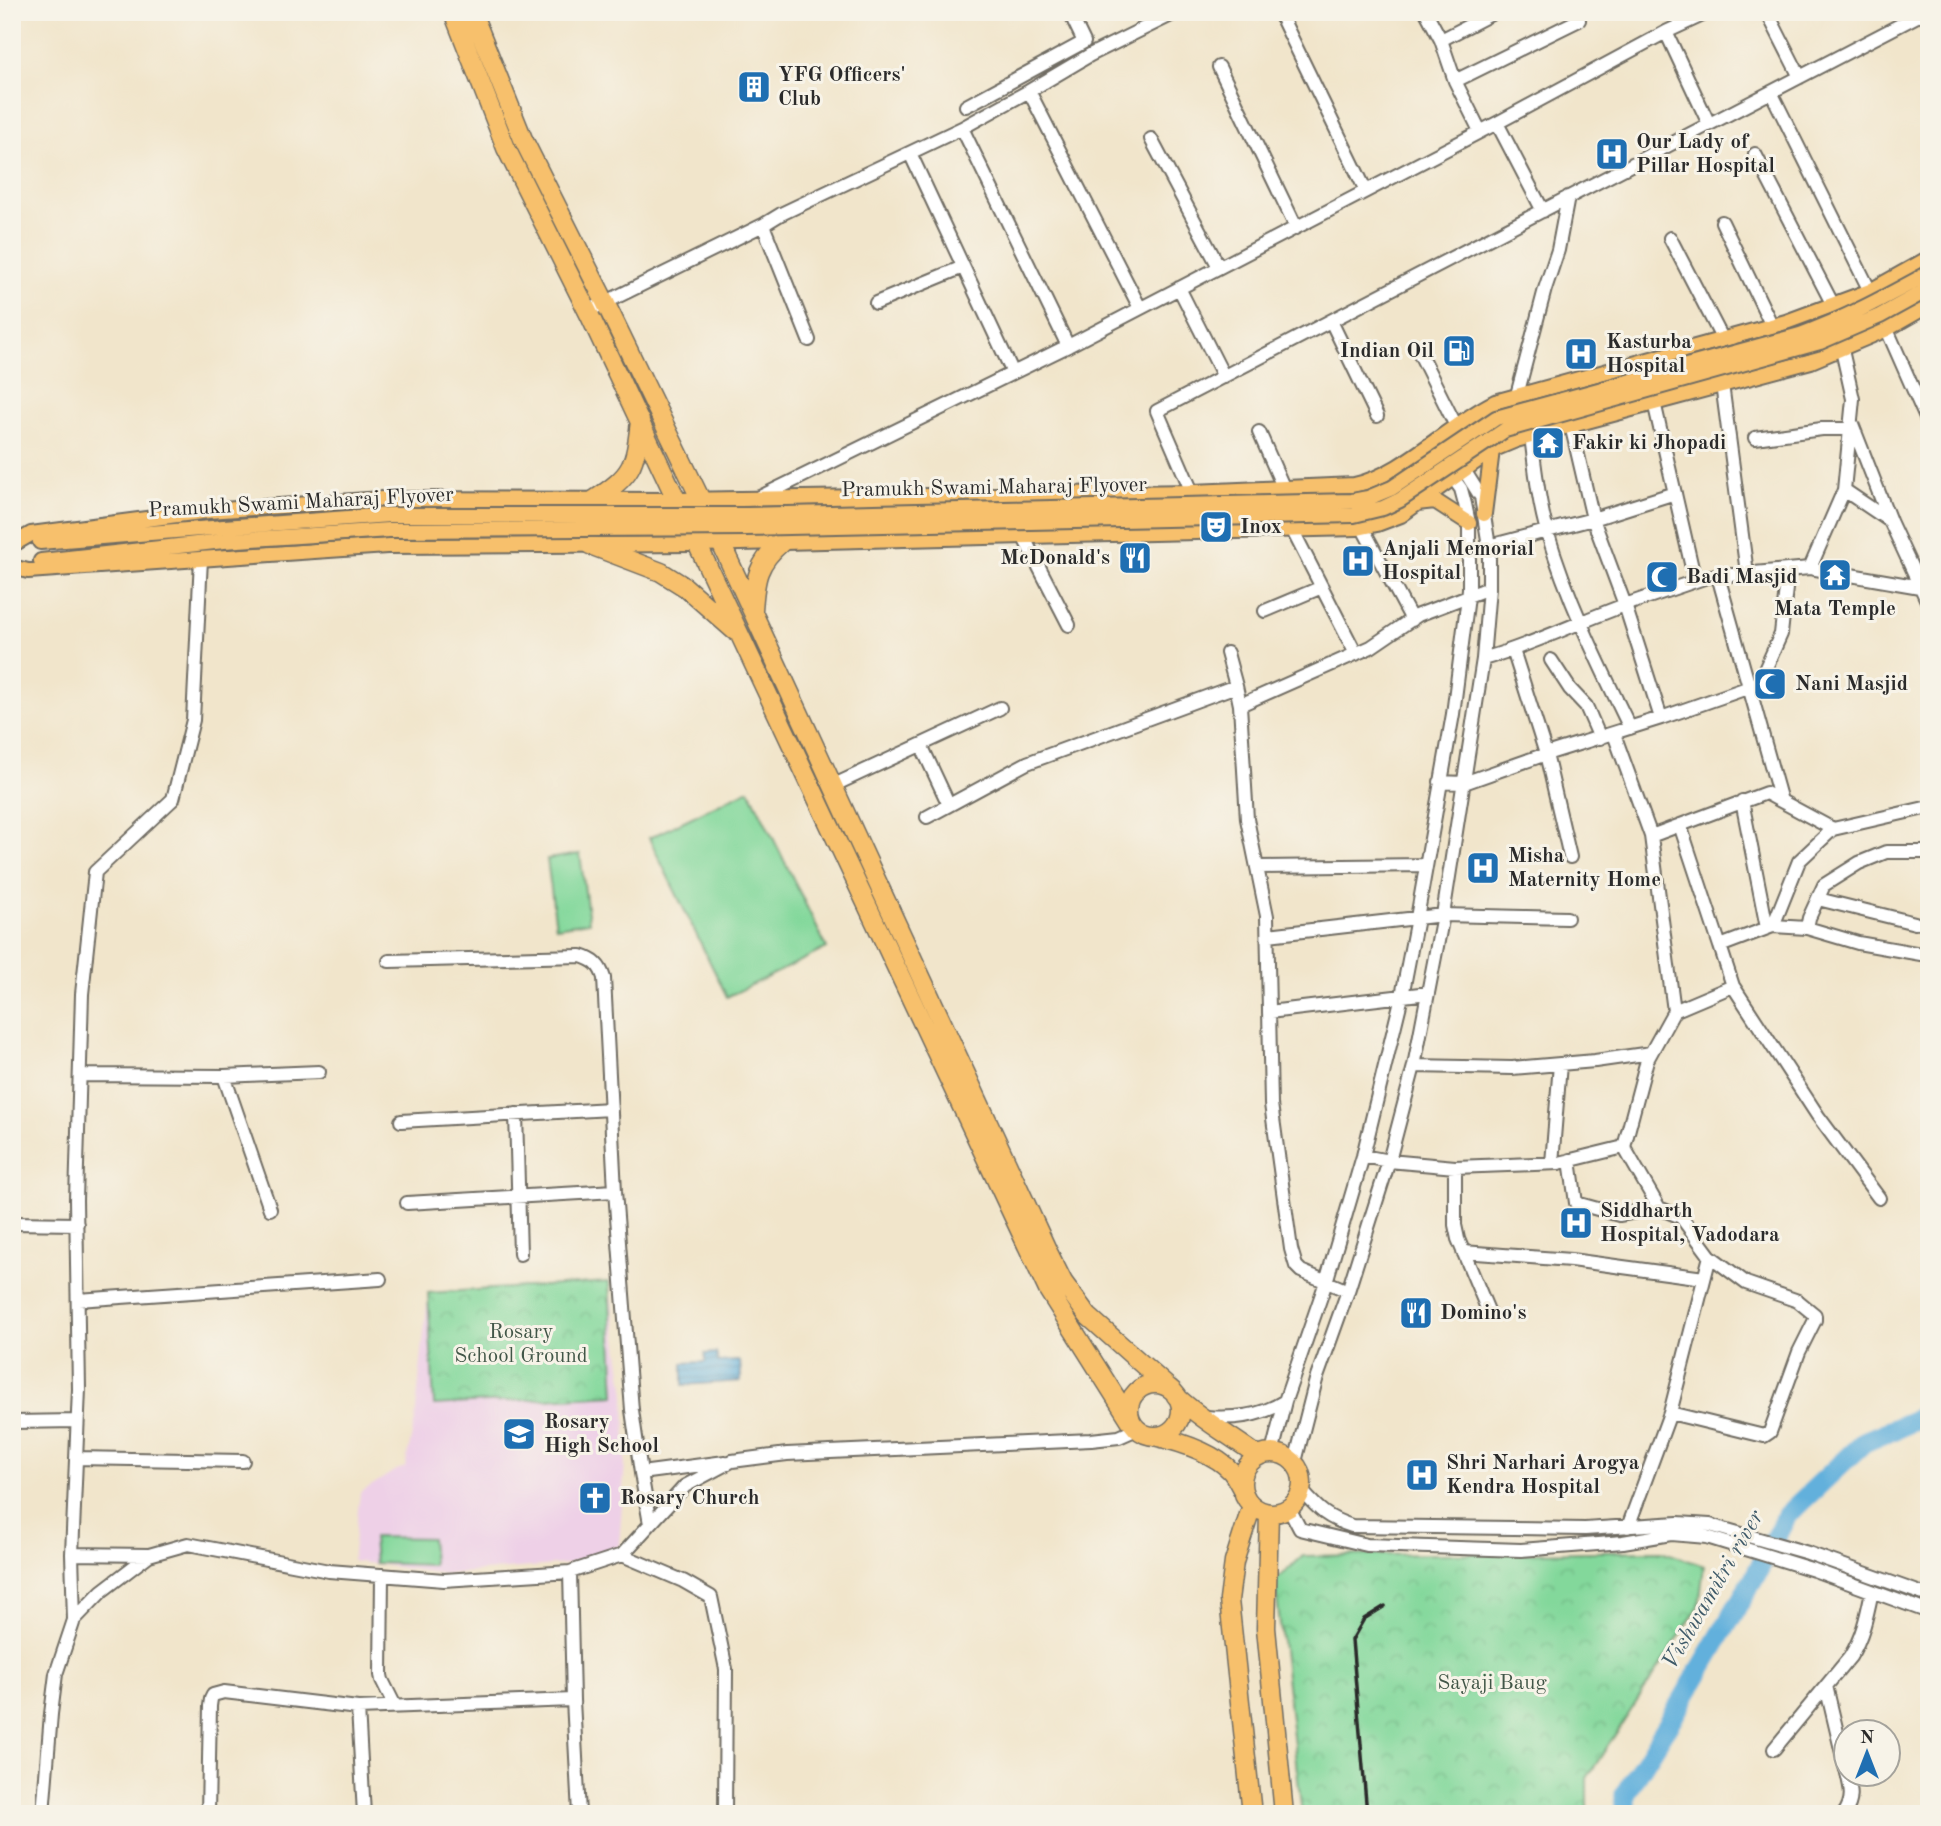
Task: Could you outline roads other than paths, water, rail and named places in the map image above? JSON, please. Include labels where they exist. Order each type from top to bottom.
[{"type":"highway","points":[[453,12],[506,148],[588,311],[678,500],[1048,1290],[1141,1429],[1219,1460],[1234,1473],[1249,1501],[1260,1510],[1276,1513],[1289,1508],[1302,1491],[1303,1481],[1295,1462],[1287,1456],[1265,1454],[1191,1410],[1088,1316],[1063,1282],[701,500],[606,302],[523,139],[472,12]]},
{"type":"highway","points":[[594,500],[621,481],[627,473],[636,453],[640,421]]},
{"type":"highway","points":[[753,614],[754,587],[758,573],[767,556],[782,542]]},
{"type":"highway","points":[[590,545],[669,577],[685,587],[741,635]]},
{"type":"highway","points":[[1153,1384],[1162,1385],[1173,1392],[1180,1404],[1179,1420],[1174,1427],[1168,1432],[1141,1429],[1129,1407],[1137,1392],[1153,1384]]},
{"type":"highway","points":[[1252,1814],[1229,1600],[1234,1562],[1249,1501],[1242,1479],[1250,1462],[1265,1454]]},
{"type":"highway","points":[[1269,1513],[1266,1628],[1284,1814]]},
{"type":"main road","points":[[12,545],[31,534],[208,511],[382,499],[701,500],[1192,492],[1353,485],[1387,473],[1478,410],[1495,402],[1723,340],[1833,306],[1870,291],[1929,258]]},
{"type":"main road","name":"Pramukh Swami Maharaj Flyover","points":[[12,545],[389,515],[762,514],[1352,501],[1392,488],[1496,418],[1800,335],[1873,304],[1929,272]]},
{"type":"main road","name":"Pramukh Swami Maharaj Flyover","points":[[12,565],[224,541],[388,530],[746,528],[1354,515],[1383,508],[1401,500],[1505,430],[1820,342],[1880,316],[1929,289]]},
{"type":"main road","points":[[12,565],[28,571],[387,546],[720,544],[1362,527],[1401,515],[1492,450],[1516,440],[1811,362],[1887,329],[1929,305]]},
{"type":"main road","points":[[1484,514],[1492,450]]},
{"type":"main road","points":[[1417,503],[1435,501],[1469,523]]},
{"type":"street","points":[[588,311],[781,214],[962,128],[1090,55],[1177,12]]},
{"type":"street","points":[[1279,12],[1366,191]]},
{"type":"street","points":[[1426,12],[1441,40],[1455,81],[1480,131]]},
{"type":"street","points":[[1441,40],[1495,12]]},
{"type":"street","points":[[1767,12],[1800,77]]},
{"type":"street","points":[[1192,492],[1157,411],[1925,12]]},
{"type":"street","points":[[966,106],[1084,42],[1072,13]]},
{"type":"street","points":[[756,499],[1068,346],[1702,14]]},
{"type":"street","points":[[1455,81],[1579,20]]},
{"type":"street","points":[[1666,32],[1709,124]]},
{"type":"street","points":[[1219,67],[1296,227]]},
{"type":"street","points":[[1029,92],[1140,308]]},
{"type":"street","points":[[1771,92],[1870,291],[1929,425]]},
{"type":"street","points":[[1497,123],[1543,211]]},
{"type":"street","points":[[962,128],[1068,346]]},
{"type":"street","points":[[1152,139],[1219,267]]},
{"type":"street","points":[[911,153],[1013,373]]},
{"type":"street","points":[[1755,154],[1833,306]]},
{"type":"street","points":[[1517,395],[1558,250],[1568,197]]},
{"type":"street","points":[[1722,222],[1772,326]]},
{"type":"street","points":[[763,225],[809,340]]},
{"type":"street","points":[[1670,238],[1723,340]]},
{"type":"street","points":[[876,303],[963,267]]},
{"type":"street","points":[[1179,288],[1224,377]]},
{"type":"street","points":[[1331,321],[1377,416]]},
{"type":"street","points":[[1811,568],[1844,489],[1853,399],[1842,350]]},
{"type":"street","points":[[1420,354],[1456,426]]},
{"type":"street","points":[[1722,384],[1747,573]]},
{"type":"street","points":[[1654,402],[1695,581]]},
{"type":"street","points":[[1571,425],[1593,519],[1625,605],[1661,718]]},
{"type":"street","points":[[1755,438],[1851,425]]},
{"type":"street","points":[[1851,425],[1892,526]]},
{"type":"street","points":[[1259,432],[1284,489]]},
{"type":"street","points":[[1531,436],[1547,531],[1580,622],[1630,728]]},
{"type":"street","points":[[1295,1462],[1316,1380],[1348,1291],[1389,1161],[1414,1066],[1443,915],[1483,659],[1489,588],[1489,545],[1481,497],[1434,441]]},
{"type":"street","points":[[1265,1454],[1326,1282],[1363,1156],[1402,996],[1453,714],[1468,597],[1469,523],[1459,474]]},
{"type":"street","points":[[1844,489],[1890,521],[1929,605]]},
{"type":"street","points":[[1489,545],[1593,519],[1675,493]]},
{"type":"street","points":[[1362,527],[1412,620]]},
{"type":"street","points":[[1292,529],[1356,654]]},
{"type":"street","points":[[1023,536],[1069,625]]},
{"type":"street","points":[[43,1814],[56,1674],[74,1620],[72,1554],[78,1300],[76,1224],[82,994],[95,872],[173,799],[193,720],[201,559]]},
{"type":"street","points":[[1483,659],[1707,577],[1811,568],[1918,582]]},
{"type":"street","points":[[1440,782],[1464,783],[1661,718],[1760,681],[1781,634],[1788,570]]},
{"type":"street","points":[[1918,582],[1929,571]]},
{"type":"street","points":[[1718,576],[1782,801]]},
{"type":"street","points":[[1265,611],[1322,587]]},
{"type":"street","points":[[1240,705],[1371,647],[1419,615],[1489,588]]},
{"type":"street","points":[[1513,650],[1546,754],[1570,857]]},
{"type":"street","points":[[1227,653],[1240,705],[1247,819],[1267,916],[1271,1104],[1293,1260],[1301,1271],[1348,1291]]},
{"type":"street","points":[[1551,660],[1570,689],[1586,706],[1600,738]]},
{"type":"street","points":[[927,817],[1027,762],[1236,686]]},
{"type":"street","points":[[832,786],[1000,708]]},
{"type":"street","points":[[1614,734],[1651,836],[1674,1012],[1647,1060],[1624,1147],[1659,1208]]},
{"type":"street","points":[[921,745],[949,805]]},
{"type":"street","points":[[1651,836],[1766,793],[1833,829]]},
{"type":"street","points":[[1742,801],[1770,927]]},
{"type":"street","points":[[1770,927],[1799,861],[1833,829],[1929,807]]},
{"type":"street","points":[[1680,825],[1733,986],[1818,1116],[1879,1198]]},
{"type":"street","points":[[1807,928],[1824,885],[1860,863],[1886,852],[1929,852]]},
{"type":"street","points":[[1257,867],[1425,865]]},
{"type":"street","points":[[1818,899],[1916,923]]},
{"type":"street","points":[[1268,935],[1443,915],[1567,918]]},
{"type":"street","points":[[1720,946],[1770,927],[1807,928],[1858,943],[1921,954]]},
{"type":"street","points":[[388,961],[581,956],[596,962],[601,969],[604,978],[615,1191],[632,1409],[650,1524]]},
{"type":"street","points":[[1674,1012],[1733,986]]},
{"type":"street","points":[[1269,1012],[1428,993]]},
{"type":"street","points":[[1414,1066],[1512,1068],[1651,1053]]},
{"type":"street","points":[[1552,1163],[1560,1064]]},
{"type":"street","points":[[80,1075],[224,1076],[318,1072]]},
{"type":"street","points":[[224,1076],[270,1209]]},
{"type":"street","points":[[401,1121],[611,1109]]},
{"type":"street","points":[[516,1114],[520,1254]]},
{"type":"street","points":[[1363,1156],[1455,1167],[1552,1163],[1624,1147]]},
{"type":"street","points":[[1570,1160],[1576,1203],[1619,1215],[1659,1208],[1681,1217],[1710,1256],[1745,1283],[1798,1301],[1815,1315],[1770,1432],[1763,1436],[1670,1413]]},
{"type":"street","points":[[1455,1167],[1455,1226],[1489,1313]]},
{"type":"street","points":[[407,1203],[615,1191]]},
{"type":"street","points":[[12,1223],[76,1224]]},
{"type":"street","points":[[1463,1252],[1571,1260],[1704,1278]]},
{"type":"street","points":[[1628,1527],[1670,1413],[1710,1256]]},
{"type":"street","points":[[78,1300],[380,1279]]},
{"type":"street","points":[[1204,1417],[1243,1418],[1285,1401]]},
{"type":"street","points":[[12,1422],[77,1421]]},
{"type":"street","points":[[641,1473],[787,1454],[1091,1440],[1119,1437],[1141,1429]]},
{"type":"street","points":[[76,1458],[243,1461]]},
{"type":"street","points":[[72,1554],[149,1555],[188,1544],[329,1571],[446,1580],[570,1573],[622,1555],[685,1486],[732,1461]]},
{"type":"street","points":[[1302,1491],[1335,1521],[1352,1526],[1585,1529],[1678,1523],[1808,1553],[1929,1596]]},
{"type":"street","points":[[1289,1508],[1300,1530],[1367,1545],[1521,1550],[1623,1542],[1709,1531],[1929,1612]]},
{"type":"street","points":[[74,1620],[102,1591],[149,1555]]},
{"type":"street","points":[[622,1555],[683,1581],[711,1597],[726,1669],[725,1814]]},
{"type":"street","points":[[570,1573],[579,1814]]},
{"type":"street","points":[[382,1575],[381,1675],[395,1706]]},
{"type":"street","points":[[1774,1749],[1850,1657],[1860,1641],[1872,1591]]},
{"type":"street","points":[[1826,1686],[1834,1717]]},
{"type":"street","points":[[208,1814],[210,1706],[214,1695],[224,1692],[358,1708],[573,1700]]},
{"type":"street","points":[[358,1708],[364,1814]]},
{"type":"street","points":[[1844,1814],[1850,1802],[1851,1787]]},
{"type":"water","points":[[716,1353],[718,1362],[740,1361],[741,1381],[683,1385],[683,1363],[705,1362],[705,1354]]},
{"type":"waterway","name":"Vishwamitri river","points":[[1625,1814],[1625,1794],[1754,1578],[1787,1515],[1864,1442],[1920,1418],[1929,1408]]},
{"type":"railway","points":[[1367,1814],[1352,1640],[1364,1619],[1385,1606]]},
{"type":"place","name":"YFG Officers' Club","points":[[754,87]]},
{"type":"place","name":"Our Lady of Pillar Hospital","points":[[1612,154]]},
{"type":"place","name":"Indian Oil","points":[[1459,351]]},
{"type":"place","name":"Kasturba Hospital","points":[[1581,354]]},
{"type":"place","name":"Fakir ki Jhopadi","points":[[1548,443]]},
{"type":"place","name":"Inox","points":[[1216,527]]},
{"type":"place","name":"McDonald's","points":[[1135,558]]},
{"type":"place","name":"Anjali Memorial Hospital","points":[[1358,561]]},
{"type":"place","name":"Mata Temple","points":[[1835,575]]},
{"type":"place","name":"Badi Masjid","points":[[1662,577]]},
{"type":"place","name":"Nani Masjid","points":[[1770,684]]},
{"type":"place","name":"Misha Maternity Home","points":[[1483,868]]},
{"type":"place","name":"Siddharth Hospital, Vadodara","points":[[1576,1223]]},
{"type":"place","name":"Domino's","points":[[1416,1313]]},
{"type":"place","name":"Rosary High School","points":[[519,1434]]},
{"type":"place","name":"Shri Narhari Arogya Kendra Hospital","points":[[1422,1475]]},
{"type":"place","name":"Rosary Church","points":[[595,1498]]},
{"type":"park label","name":"Rosary School Ground","points":[[521,1344]]},
{"type":"park label","name":"Sayaji Baug","points":[[1492,1683]]}]
